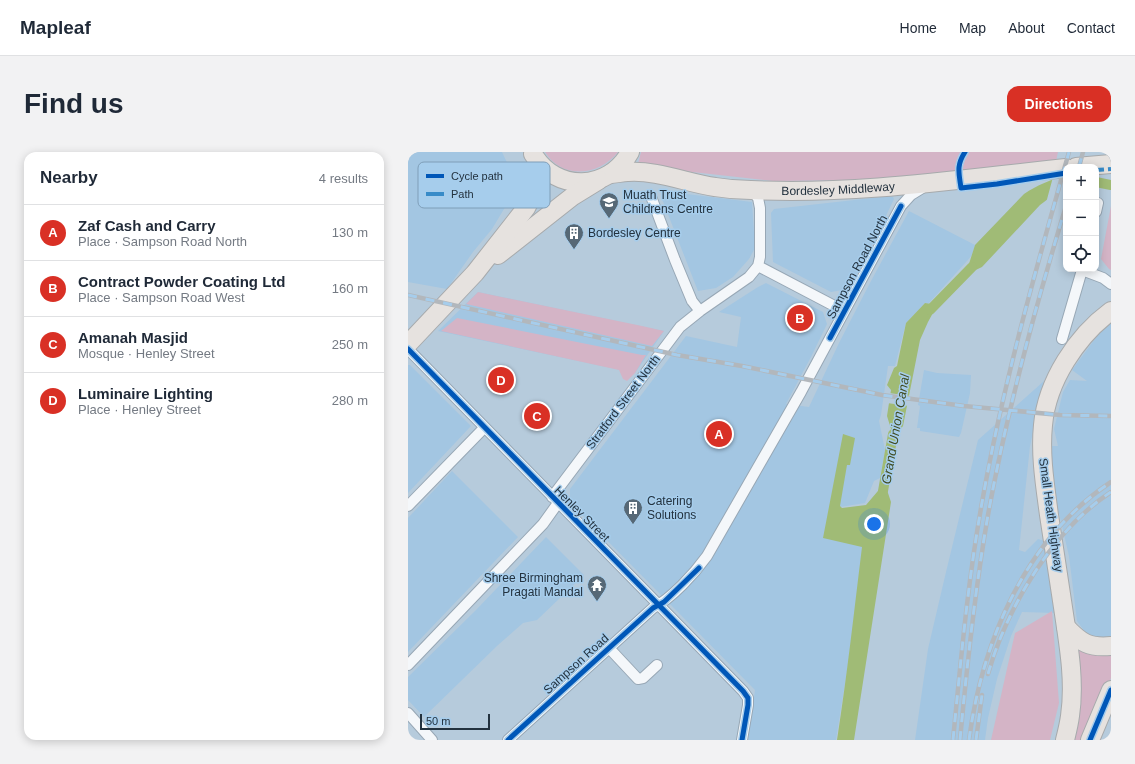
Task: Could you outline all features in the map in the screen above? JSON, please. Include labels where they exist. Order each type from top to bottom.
[{"type":"highway","points":[[475,273],[573,196],[621,165],[630,152]]},
{"type":"highway","points":[[1099,165],[1111,164]]},
{"type":"highway","name":"Bordesley Middleway","points":[[550,174],[566,181],[582,183],[628,172],[642,172],[714,187],[751,190],[807,191],[862,189],[936,183],[1063,168]]},
{"type":"highway","points":[[408,344],[475,273],[526,208]]},
{"type":"highway","name":"Small Heath Highway","points":[[1065,740],[1070,715],[1071,675],[1066,627],[1044,478],[1042,444],[1043,423],[1049,398],[1059,373],[1072,351],[1084,335],[1111,311]]},
{"type":"highway","points":[[1066,627],[1073,635],[1084,643],[1096,647],[1111,646]]},
{"type":"highway","points":[[1090,740],[1111,690]]},
{"type":"street","name":"Sampson Road North","points":[[658,605],[664,602],[699,568],[707,556],[801,392],[902,206],[911,195],[918,190],[936,183]]},
{"type":"street","points":[[751,190],[758,198],[760,208],[760,257],[758,266],[844,311]]},
{"type":"street","points":[[652,199],[673,257],[692,300],[700,311]]},
{"type":"street","name":"Stratford Street North","points":[[408,665],[543,524],[555,500],[680,327],[700,311],[749,277],[758,266]]},
{"type":"street","points":[[1062,340],[1082,272]]},
{"type":"street","points":[[1088,272],[1102,278],[1111,284]]},
{"type":"street","name":"Henley Street","points":[[408,349],[743,691],[748,698],[748,706],[742,740]]},
{"type":"street","points":[[408,506],[484,428]]},
{"type":"street","name":"Sampson Road","points":[[508,740],[658,605]]},
{"type":"street","points":[[609,648],[638,679],[643,678],[657,665]]},
{"type":"street","points":[[408,713],[432,740]]},
{"type":"shaded area","points":[[408,152],[502,152],[507,162],[418,162],[418,208],[505,208],[492,229],[473,252],[447,289],[408,282]]},
{"type":"shaded area","points":[[545,152],[618,152],[601,166],[581,172],[571,171],[561,167],[552,161]]},
{"type":"shaded area","points":[[641,152],[1058,152],[1056,161],[875,180],[773,181],[638,164]]},
{"type":"shaded area","points":[[670,192],[752,202],[755,248],[749,259],[733,277],[716,288],[698,291],[662,199]]},
{"type":"shaded area","points":[[881,197],[893,197],[894,199],[861,268],[848,289],[831,292],[773,262],[771,213],[774,209]]},
{"type":"shaded area","points":[[1111,206],[1111,270],[1101,259]]},
{"type":"shaded area","points":[[909,211],[975,245],[972,255],[967,261],[928,304],[925,303],[906,323],[895,366],[888,366],[879,421],[885,450],[880,478],[874,481],[865,503],[834,508],[868,540],[836,740],[748,740],[755,690],[570,503],[570,489],[686,336],[737,347],[741,317],[719,312],[766,283],[823,312],[827,324],[786,404],[809,407],[839,343]]},
{"type":"shaded area","points":[[478,292],[664,331],[635,373],[438,331]]},
{"type":"shaded area","points":[[478,292],[664,331],[652,346],[466,304]]},
{"type":"shaded area","points":[[457,318],[646,355],[635,373],[627,381],[623,379],[619,370],[441,331]]},
{"type":"shaded area","points":[[1111,322],[1111,639],[1088,636],[1077,621],[1069,556],[1058,509],[1051,463],[1051,446],[1058,446],[1054,429],[1063,392],[1070,380],[1087,381],[1072,370],[1103,328]]},
{"type":"shaded area","points":[[408,365],[410,365],[471,426],[408,493]]},
{"type":"shaded area","points":[[924,370],[937,373],[971,375],[970,393],[959,437],[920,431],[920,428],[917,428],[920,406],[918,405]]},
{"type":"shaded area","points":[[1044,381],[1030,446],[1019,550],[1025,552],[1038,539],[1045,541],[1056,613],[1022,612],[1011,636],[997,679],[988,718],[985,740],[915,740],[928,649],[978,440]]},
{"type":"shaded area","points":[[452,471],[518,537],[408,652],[408,518]]},
{"type":"shaded area","points":[[546,537],[584,575],[537,620],[523,623],[498,645],[424,717],[408,700],[408,677],[476,610]]},
{"type":"shaded area","points":[[1052,611],[1059,703],[1050,740],[991,740],[1015,633]]},
{"type":"shaded area","points":[[1075,645],[1111,651],[1111,678],[1084,740],[1070,740]]},
{"type":"water","points":[[1063,176],[1063,190],[1040,205],[982,267],[963,276],[968,267],[975,245],[1024,194],[1039,185]]},
{"type":"water","points":[[940,300],[920,340],[903,426],[894,438],[893,446],[891,447],[889,445],[891,429],[887,416],[891,390],[887,385],[894,368],[897,366],[906,323],[925,303],[931,304]]},
{"type":"water","points":[[843,434],[855,438],[850,465],[847,465],[840,506],[842,508],[866,505],[883,485],[884,479],[887,480],[886,487],[891,502],[854,740],[837,740],[862,547],[823,538]]},
{"type":"pier","points":[[1063,174],[1063,192],[1046,203],[1053,177]]},
{"type":"pier","points":[[889,393],[911,396],[909,406],[887,403]]},
{"type":"waterway","name":"Grand Union Canal","points":[[1099,183],[1111,185]]},
{"type":"waterway","name":"Grand Union Canal","points":[[930,310],[972,267]]},
{"type":"waterway","name":"Grand Union Canal","points":[[883,491],[893,434]]},
{"type":"railway","points":[[953,740],[969,588],[991,453],[1022,323],[1069,152]]},
{"type":"railway","points":[[1080,164],[1083,152]]},
{"type":"railway","points":[[960,740],[975,599],[988,515],[1022,359],[1063,216]]},
{"type":"railway","points":[[408,295],[677,355],[742,366],[882,395],[964,406],[1060,415],[1111,416]]},
{"type":"railway","points":[[969,740],[975,703],[985,666],[997,630],[1013,596],[1032,563],[1054,533],[1081,505],[1111,482]]},
{"type":"railway","points":[[988,674],[996,649],[1007,623],[1035,572],[1070,527],[1090,508],[1111,492]]},
{"type":"railway","points":[[976,740],[982,695]]},
{"type":"marked path","points":[[1099,170],[1111,169]]},
{"type":"cycle path","points":[[965,152],[959,166],[961,188],[1063,173]]},
{"type":"cycle path","points":[[830,338],[901,206]]},
{"type":"cycle path","points":[[408,349],[743,691],[748,698],[748,705],[742,740]]},
{"type":"cycle path","points":[[508,740],[653,608],[664,602],[699,568]]},
{"type":"cycle path","points":[[1090,740],[1111,690]]},
{"type":"place","name":"Muath Trust Childrens Centre","points":[[609,219]]},
{"type":"place","name":"Bordesley Centre","points":[[574,250]]},
{"type":"place","name":"Contract Powder Coating Ltd","points":[[800,318]]},
{"type":"place","name":"Luminaire Lighting","points":[[501,380]]},
{"type":"place","name":"Amanah Masjid","points":[[537,416]]},
{"type":"place","name":"Zaf Cash and Carry","points":[[719,434]]},
{"type":"place","name":"Catering Solutions","points":[[633,525]]},
{"type":"place","name":"Shree Birmingham Pragati Mandal","points":[[597,602]]}]
